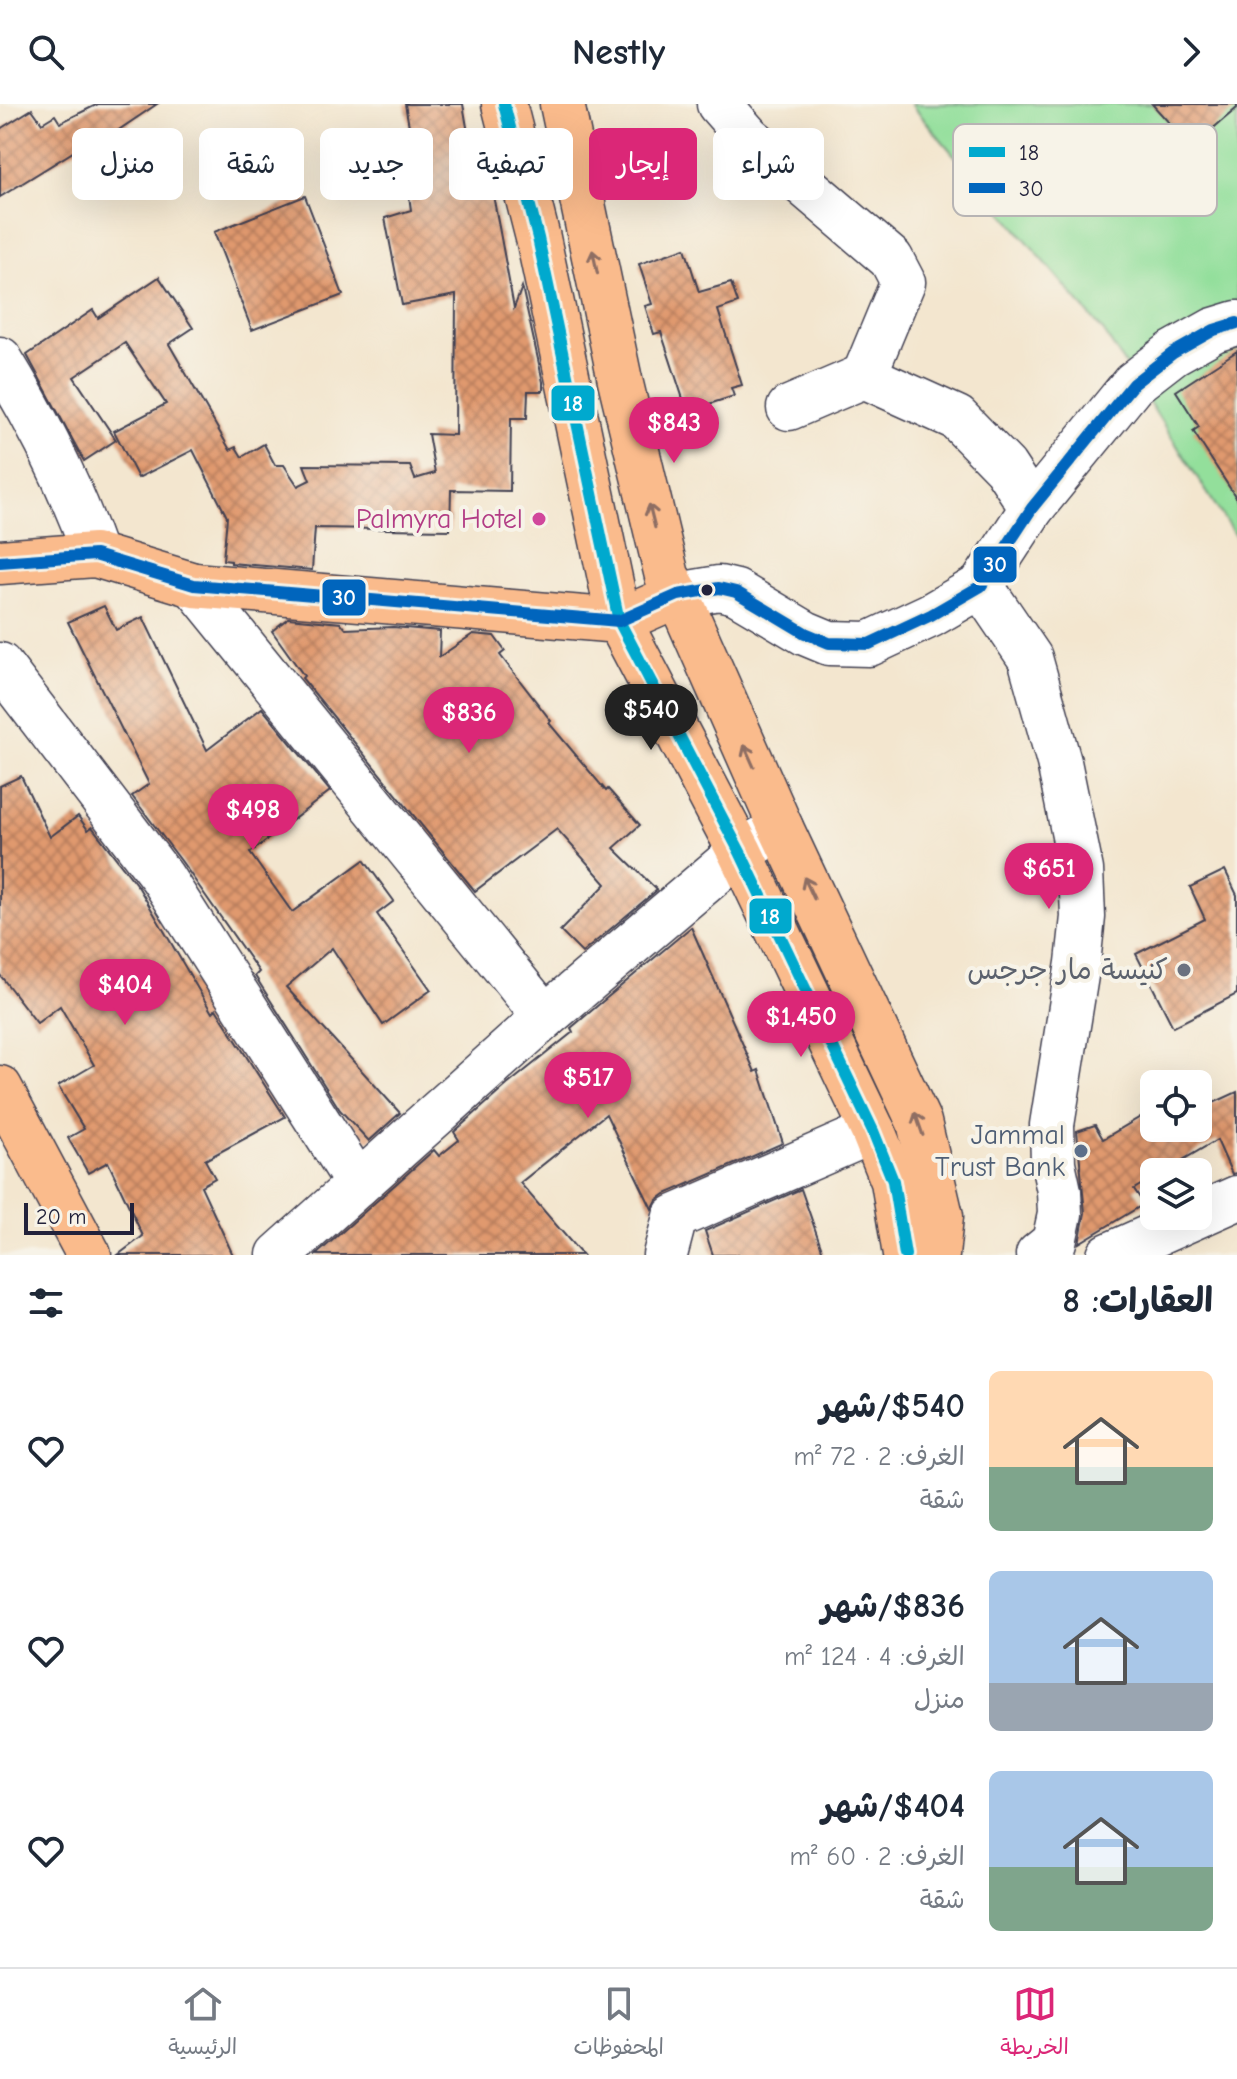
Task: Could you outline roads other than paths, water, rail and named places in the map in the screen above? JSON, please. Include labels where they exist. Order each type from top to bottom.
[{"type":"main road","points":[[504,104],[538,238],[619,621],[740,852],[873,1131],[893,1181],[905,1255]]},
{"type":"main road","points":[[562,104],[667,576],[919,1122],[941,1216],[937,1255]]},
{"type":"main road","points":[[0,562],[95,555],[194,585],[619,621],[678,595]]},
{"type":"main road","points":[[0,1088],[89,1255]]},
{"type":"street","points":[[719,104],[748,137],[891,259],[903,282],[864,376],[789,408]]},
{"type":"street","points":[[678,595],[719,588],[736,592],[805,633],[829,643],[869,644],[931,615],[981,586],[1032,508],[1133,384],[1173,353],[1214,330],[1237,323]]},
{"type":"street","points":[[0,359],[77,504],[95,555]]},
{"type":"street","points":[[864,376],[957,418],[1005,467],[1032,508]]},
{"type":"street","points":[[194,585],[545,1017]]},
{"type":"street","points":[[981,586],[1030,658],[1059,762],[1081,870],[1083,917],[1078,963],[1052,1125],[1053,1163],[1060,1214],[1056,1252]]},
{"type":"street","points":[[0,665],[162,877],[358,1184]]},
{"type":"street","points":[[279,1255],[545,1017],[740,852],[781,828]]},
{"type":"street","points":[[665,1255],[675,1217],[873,1131]]},
{"type":"street","points":[[1109,1255],[1237,1198]]},
{"type":"place","name":"Palmyra Hotel","points":[[539,519]]},
{"type":"place","name":"كنيسة مار جرجس","points":[[1184,970]]},
{"type":"place","name":"Jammal Trust Bank","points":[[1081,1151]]}]
